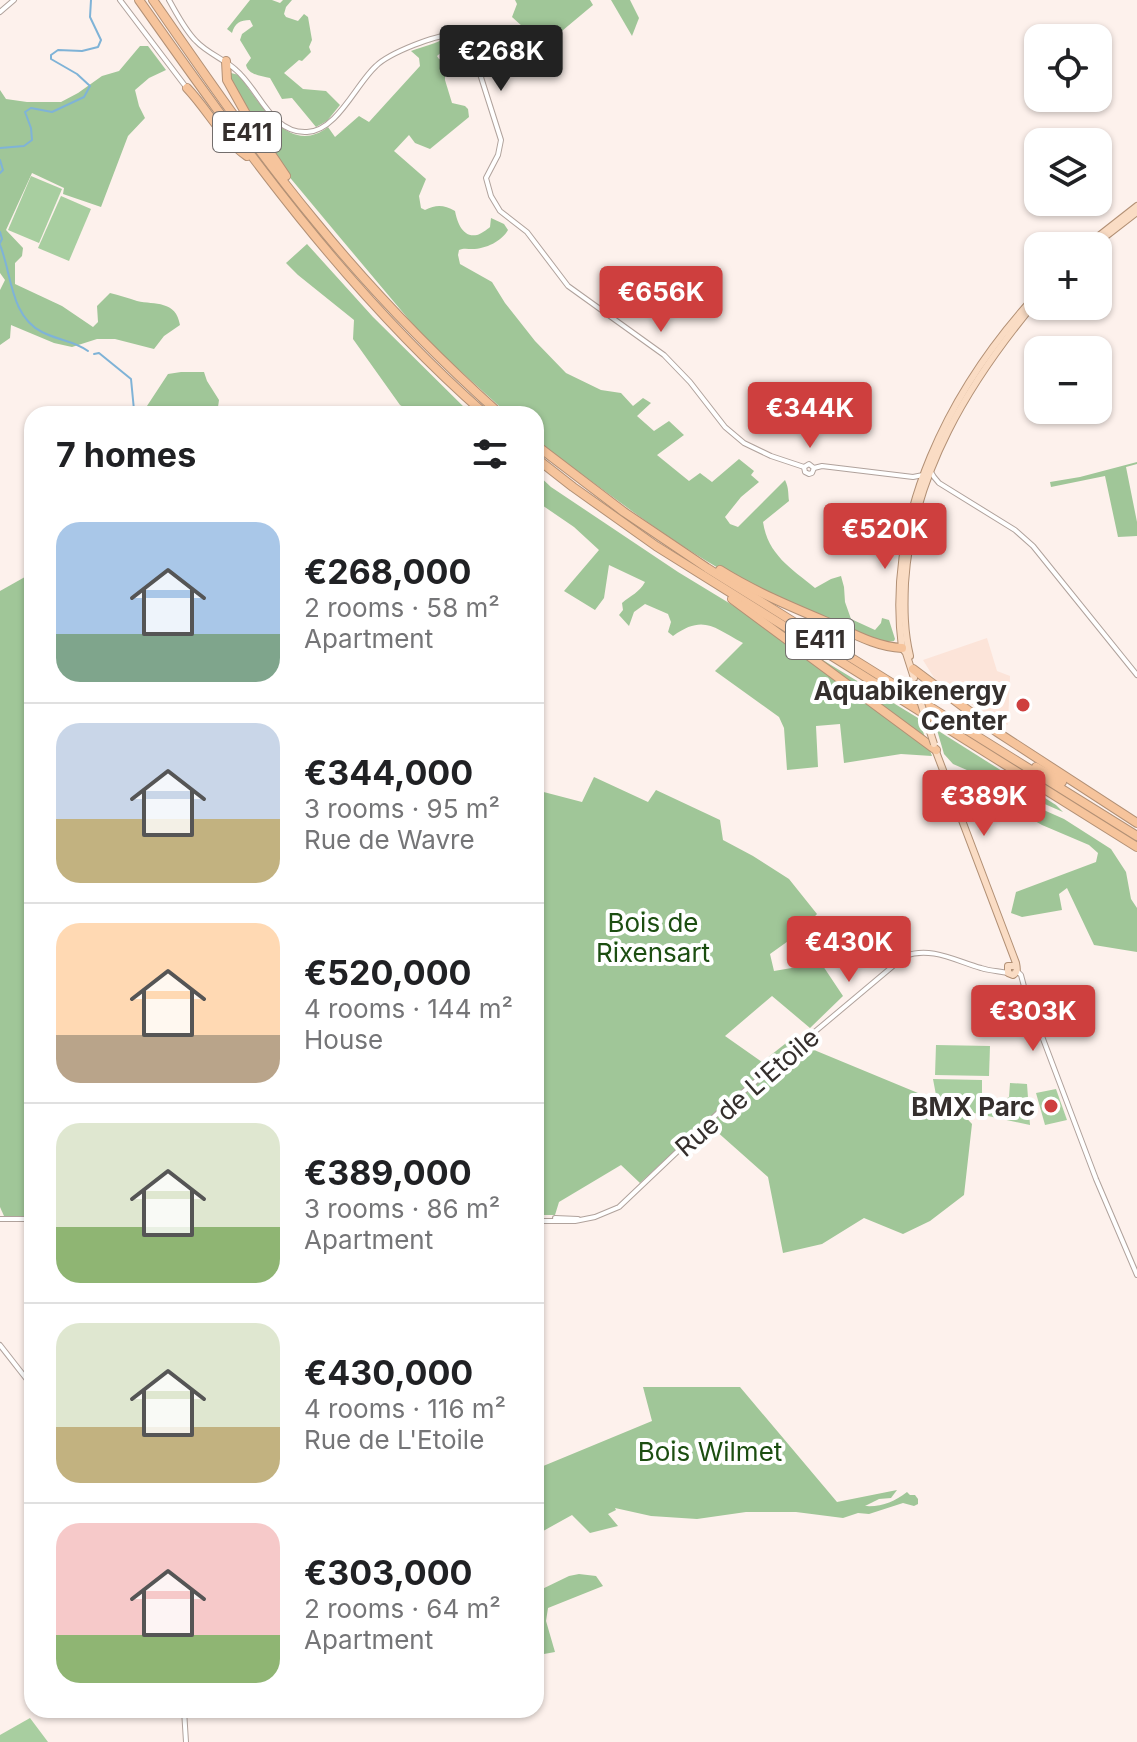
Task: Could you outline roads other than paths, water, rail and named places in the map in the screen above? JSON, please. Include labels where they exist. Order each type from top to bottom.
[{"type":"highway","name":"E411","points":[[139,0],[253,159],[346,276],[432,366],[476,406]]},
{"type":"highway","name":"E411","points":[[153,0],[260,151],[347,260],[429,347],[492,406]]},
{"type":"highway","points":[[226,61],[231,71],[227,80],[262,142],[346,251],[347,260]]},
{"type":"highway","points":[[187,88],[223,134],[253,159]]},
{"type":"highway","name":"E411","points":[[544,451],[624,512],[707,568],[1137,836]]},
{"type":"highway","name":"E411","points":[[544,464],[619,520],[723,589],[1126,840],[1129,847],[1137,850]]},
{"type":"highway","points":[[707,568],[718,569],[772,598],[889,648],[902,648]]},
{"type":"highway","points":[[723,589],[735,603],[935,747]]},
{"type":"highway","points":[[889,648],[898,642],[900,636]]},
{"type":"highway","points":[[917,679],[1137,823]]},
{"type":"highway","points":[[1021,764],[1032,765],[1112,808]]},
{"type":"highway","points":[[1124,815],[1137,816]]},
{"type":"main road","points":[[1105,232],[1137,209]]},
{"type":"main road","points":[[1110,232],[1137,209]]},
{"type":"main road","points":[[917,679],[902,648],[900,636],[904,547],[920,489],[949,419],[975,373],[1024,309]]},
{"type":"main road","points":[[925,476],[979,376],[1024,316]]},
{"type":"main road","points":[[902,598],[905,628],[935,747],[1012,955],[1012,969]]},
{"type":"street","points":[[0,12],[14,0]]},
{"type":"street","points":[[120,0],[187,88]]},
{"type":"street","points":[[169,0],[192,37],[226,61]]},
{"type":"street","points":[[231,71],[249,82],[281,125],[310,132],[321,129],[331,121],[371,70],[382,61],[440,37],[449,35],[459,38],[473,52],[501,140],[498,155],[486,178],[491,196],[506,217],[527,232],[568,286],[672,362],[734,435],[757,450],[804,467],[809,474],[814,468],[822,466],[925,476]]},
{"type":"street","points":[[930,469],[939,483],[1015,530],[1039,552],[1137,675]]},
{"type":"street","points":[[913,477],[920,489],[939,483]]},
{"type":"street","name":"Rue de L'Etoile","points":[[544,1220],[585,1219],[608,1213],[627,1201],[718,1113],[905,956],[931,952],[985,970],[1012,969]]},
{"type":"street","points":[[1012,969],[1021,975],[1071,1115],[1137,1275]]},
{"type":"street","points":[[0,1219],[24,1219]]},
{"type":"street","points":[[0,1345],[24,1376]]},
{"type":"street","points":[[185,1718],[186,1742]]},
{"type":"waterway","points":[[0,148],[24,146],[32,140],[25,112],[31,108],[52,112],[84,97],[90,86],[77,74],[51,59],[51,55],[58,50],[82,51],[98,47],[101,40],[90,17],[91,0]]},
{"type":"waterway","points":[[0,160],[3,170],[0,173]]},
{"type":"waterway","points":[[0,232],[0,243]]},
{"type":"waterway","points":[[0,245],[24,316],[42,332],[88,351]]},
{"type":"waterway","points":[[94,354],[99,353],[131,379],[134,406]]},
{"type":"place","name":"Aquabikenergy Center","points":[[1023,705]]},
{"type":"place","name":"BMX Parc","points":[[1051,1106]]},
{"type":"park label","name":"Bois de Rixensart","points":[[653,937]]},
{"type":"park label","name":"Bois Wilmet","points":[[710,1451]]}]
